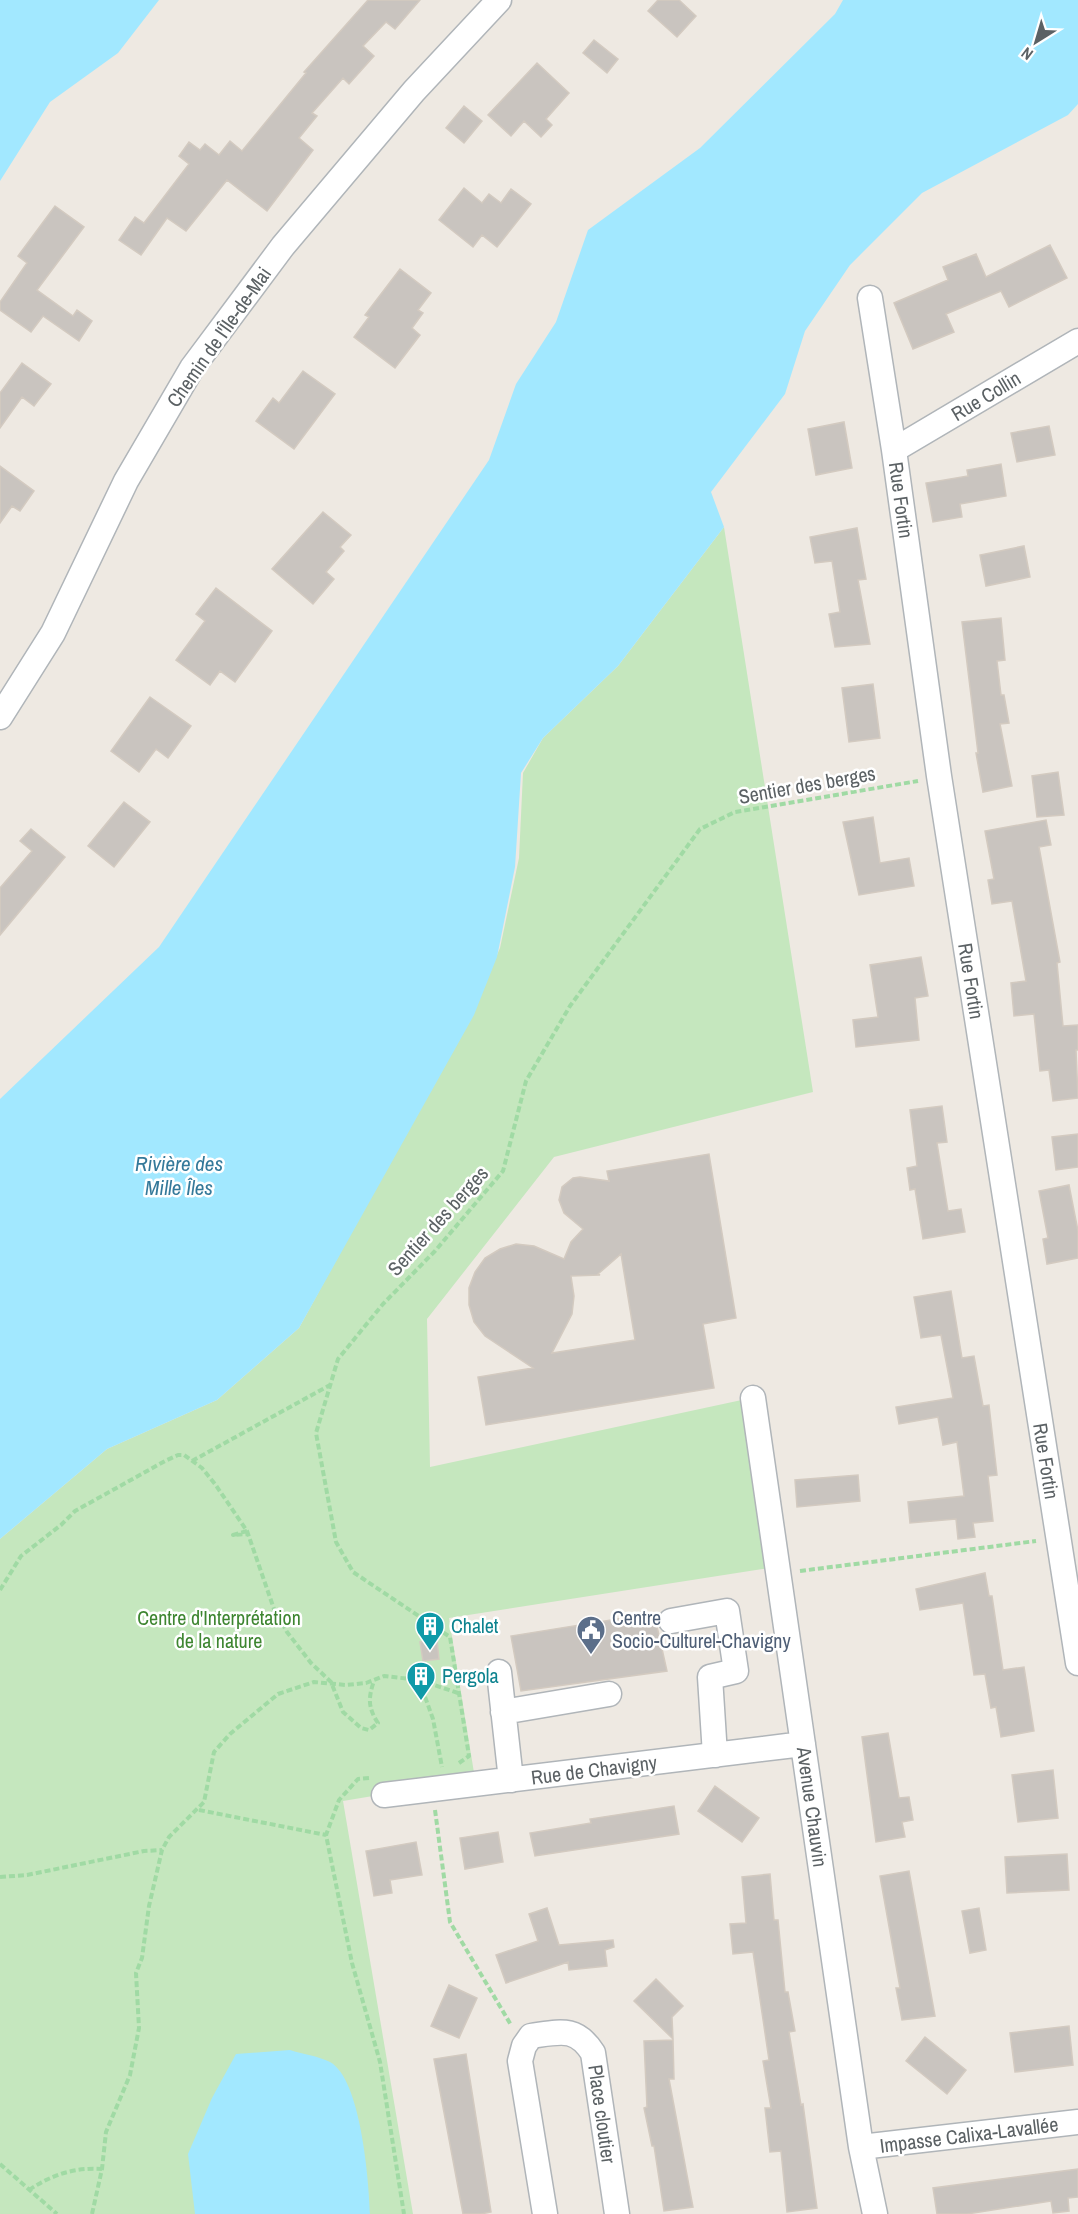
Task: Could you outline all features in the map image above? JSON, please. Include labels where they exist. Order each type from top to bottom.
[{"type":"street","name":"Chemin de l'Île-de-Mai","points":[[0,717],[53,633],[126,482],[192,368],[283,246],[414,91],[499,0]]},
{"type":"street","name":"Rue Fortin","points":[[870,298],[894,450],[939,776],[1078,1664]]},
{"type":"street","name":"Rue Collin","points":[[894,450],[1078,341]]},
{"type":"street","name":"Avenue Chauvin","points":[[753,1398],[861,2147],[875,2214]]},
{"type":"street","points":[[671,1621],[727,1611],[736,1671],[710,1677],[715,1755]]},
{"type":"street","points":[[499,1672],[511,1780]]},
{"type":"street","points":[[504,1712],[609,1694]]},
{"type":"street","name":"Rue de Chavigny","points":[[382,1785],[437,1779],[511,1780],[803,1744]]},
{"type":"street","name":"Place cloutier","points":[[524,2046],[531,2036],[567,2031],[585,2040],[593,2053],[617,2214]]},
{"type":"street","points":[[524,2046],[520,2061],[545,2214]]},
{"type":"street","name":"Impasse Calixa-Lavallée","points":[[861,2147],[1078,2122]]},
{"type":"path","name":"Sentier des berges","points":[[459,1693],[450,1637],[352,1572],[336,1542],[316,1433],[338,1359],[383,1304],[435,1251],[503,1171],[526,1082],[570,1006],[700,829],[735,812],[939,776]]},
{"type":"path","points":[[192,1461],[330,1385]]},
{"type":"path","points":[[0,1590],[21,1556],[75,1511],[178,1455],[202,1468],[248,1532],[274,1609],[286,1632],[311,1663],[331,1682],[343,1712],[361,1728],[369,1730],[378,1723],[371,1712],[369,1700],[374,1680]]},
{"type":"path","points":[[778,1573],[1058,1538]]},
{"type":"path","points":[[92,2214],[102,2169],[106,2132],[130,2075],[139,2028],[136,1973],[142,1958],[149,1906],[162,1850],[169,1837],[199,1810],[204,1802],[214,1752],[230,1734],[278,1694],[314,1682],[346,1685],[384,1676],[418,1680],[459,1693],[469,1756],[437,1779]]},
{"type":"path","points":[[418,1680],[433,1719],[450,1922],[524,2046]]},
{"type":"path","points":[[382,1785],[358,1779],[339,1800],[326,1835],[352,1963],[380,2062],[405,2214]]},
{"type":"path","points":[[199,1810],[326,1835]]},
{"type":"path","points":[[0,1876],[27,1875],[144,1851],[162,1850]]},
{"type":"path","points":[[0,2164],[57,2214]]},
{"type":"path","points":[[29,2190],[44,2180],[79,2169],[102,2169]]},
{"type":"green space","name":"Centre d'Interprétation de la nature","points":[[724,527],[813,1092],[554,1157],[427,1319],[430,1467],[751,1398],[776,1567],[449,1618],[475,1779],[343,1801],[413,2214],[0,2214],[0,1539],[107,1449],[217,1400],[299,1328],[473,1010],[500,948],[519,858],[523,773],[543,738],[618,666]]},
{"type":"water","points":[[0,0],[159,0],[118,53],[50,102],[0,181]]},
{"type":"water","name":"Rivière des Mille Îles","points":[[843,0],[1078,0],[1078,104],[1068,115],[922,193],[850,265],[805,331],[785,394],[711,492],[724,527],[618,666],[543,738],[521,773],[515,867],[497,957],[474,1015],[299,1328],[217,1400],[107,1449],[0,1539],[0,1099],[159,947],[489,460],[516,384],[556,322],[588,230],[700,148],[835,14]]},
{"type":"water","points":[[290,2050],[330,2062],[341,2072],[349,2088],[356,2109],[365,2156],[370,2214],[195,2214],[188,2154],[212,2098],[236,2054]]},
{"type":"building","points":[[368,0],[420,0],[395,29],[386,22],[363,46],[374,56],[349,84],[343,78],[312,113],[317,116],[299,138],[313,150],[267,211],[227,180],[186,231],[167,218],[141,255],[119,240],[135,217],[144,223],[189,164],[179,156],[189,142],[200,150],[205,144],[219,155],[230,141],[242,151],[306,73],[304,72]]},
{"type":"building","points":[[658,0],[679,0],[696,16],[677,37],[648,11]]},
{"type":"building","points":[[594,40],[618,59],[607,73],[583,53]]},
{"type":"building","points":[[537,63],[569,93],[546,119],[552,125],[541,137],[524,121],[511,136],[488,115]]},
{"type":"building","points":[[464,106],[482,121],[464,143],[446,128]]},
{"type":"building","points":[[464,188],[482,203],[489,194],[501,203],[511,189],[531,204],[497,247],[482,235],[473,247],[439,220]]},
{"type":"building","points":[[55,206],[84,227],[37,290],[73,316],[77,310],[92,321],[79,341],[43,316],[31,332],[0,310],[0,302],[27,263],[18,256]]},
{"type":"building","points":[[1050,245],[1067,278],[1009,307],[1001,291],[946,314],[954,332],[913,349],[894,303],[948,280],[943,267],[976,254],[986,277]]},
{"type":"building","points":[[400,269],[431,293],[418,310],[423,313],[412,328],[420,335],[395,368],[354,337],[369,317],[365,315]]},
{"type":"building","points":[[22,363],[51,384],[34,406],[22,397],[0,428],[0,393]]},
{"type":"building","points":[[303,371],[335,394],[294,449],[256,421],[273,398],[279,403]]},
{"type":"building","points":[[844,422],[852,468],[816,475],[808,429]]},
{"type":"building","points":[[1049,426],[1055,455],[1017,462],[1011,433]]},
{"type":"building","points":[[1001,464],[1006,496],[960,504],[962,517],[933,522],[926,483],[968,476],[967,470]]},
{"type":"building","points":[[0,466],[34,491],[20,511],[12,506],[0,523]]},
{"type":"building","points":[[323,512],[351,535],[340,547],[344,551],[326,572],[334,579],[313,604],[272,569]]},
{"type":"building","points":[[857,528],[866,579],[858,580],[870,644],[835,647],[829,614],[840,612],[832,561],[815,563],[810,537]]},
{"type":"building","points":[[1024,546],[1030,577],[986,586],[980,555]]},
{"type":"building","points":[[216,588],[272,631],[235,682],[220,671],[210,685],[176,660],[205,621],[196,614]]},
{"type":"building","points":[[1001,618],[1005,660],[997,661],[1001,695],[1004,695],[1009,723],[1000,724],[1012,786],[983,792],[976,753],[978,753],[962,622]]},
{"type":"building","points":[[873,684],[880,738],[849,742],[842,688]]},
{"type":"building","points":[[150,697],[191,726],[168,758],[156,749],[139,772],[111,751]]},
{"type":"building","points":[[1058,772],[1064,815],[1037,817],[1032,776]]},
{"type":"building","points":[[124,802],[150,822],[114,867],[88,846]]},
{"type":"building","points":[[873,817],[880,863],[909,858],[914,886],[859,895],[843,822]]},
{"type":"building","points":[[1046,820],[1051,845],[1039,847],[1060,962],[1057,963],[1063,1026],[1078,1025],[1078,1050],[1076,1050],[1078,1098],[1053,1101],[1049,1070],[1040,1071],[1034,1014],[1014,1016],[1011,983],[1026,981],[1012,901],[992,904],[988,880],[994,879],[985,831]]},
{"type":"building","points":[[31,829],[65,857],[0,935],[0,888],[32,851],[20,841]]},
{"type":"building","points":[[921,957],[928,996],[915,998],[919,1040],[856,1047],[853,1020],[878,1017],[870,965]]},
{"type":"building","points":[[942,1106],[947,1142],[937,1143],[948,1211],[961,1209],[965,1232],[923,1239],[915,1189],[910,1190],[907,1168],[917,1166],[910,1110]]},
{"type":"building","points":[[1078,1134],[1078,1167],[1056,1170],[1052,1137]]},
{"type":"building","points":[[709,1154],[736,1318],[703,1324],[714,1388],[486,1425],[478,1377],[533,1368],[485,1336],[474,1322],[469,1305],[469,1288],[475,1272],[485,1258],[500,1249],[516,1244],[534,1246],[564,1259],[571,1242],[583,1229],[564,1213],[559,1200],[562,1187],[573,1178],[580,1177],[609,1181],[607,1171]],"holes":[[[621,1254],[635,1340],[552,1353],[572,1314],[574,1296],[571,1276],[600,1275],[598,1274]]]},
{"type":"building","points":[[1069,1185],[1078,1231],[1078,1258],[1047,1264],[1043,1239],[1048,1238],[1039,1191]]},
{"type":"building","points":[[951,1291],[962,1358],[974,1356],[983,1406],[989,1405],[997,1475],[988,1476],[993,1521],[973,1523],[975,1537],[958,1539],[956,1519],[910,1523],[908,1502],[964,1496],[957,1442],[943,1445],[938,1417],[899,1424],[896,1407],[953,1398],[941,1335],[921,1338],[914,1297]]},
{"type":"building","points":[[858,1475],[860,1501],[797,1507],[795,1480]]},
{"type":"building","points":[[985,1573],[989,1596],[992,1596],[1003,1670],[1024,1667],[1034,1731],[1001,1737],[996,1707],[991,1708],[985,1674],[974,1675],[963,1603],[920,1610],[916,1589]]},
{"type":"building","points":[[654,1613],[667,1671],[521,1691],[511,1636]]},
{"type":"building","name":"Chalet","points":[[437,1640],[439,1659],[423,1661],[420,1642]]},
{"type":"building","points":[[888,1733],[899,1798],[909,1797],[913,1820],[902,1822],[905,1837],[876,1842],[862,1737]]},
{"type":"building","points":[[1053,1770],[1058,1818],[1018,1822],[1012,1775]]},
{"type":"building","points":[[715,1786],[759,1818],[742,1842],[698,1811]]},
{"type":"building","points":[[674,1806],[679,1834],[535,1856],[530,1833],[591,1823],[590,1819]]},
{"type":"building","points":[[498,1832],[503,1862],[465,1869],[460,1838]]},
{"type":"building","points":[[416,1842],[422,1875],[390,1880],[392,1893],[374,1896],[366,1851]]},
{"type":"building","points":[[1067,1854],[1069,1890],[1007,1893],[1005,1857]]},
{"type":"building","points":[[909,1871],[935,2016],[902,2020],[896,1988],[900,1988],[880,1876]]},
{"type":"building","points":[[770,1874],[774,1920],[778,1920],[785,1992],[788,1992],[795,2031],[789,2032],[801,2105],[803,2104],[817,2208],[787,2212],[781,2151],[770,2152],[765,2108],[771,2108],[763,2061],[769,2060],[753,1952],[733,1954],[730,1924],[746,1923],[742,1877]]},
{"type":"building","points":[[547,1908],[559,1945],[613,1940],[614,1947],[605,1950],[607,1966],[569,1970],[568,1962],[506,1983],[496,1955],[538,1941],[529,1914]]},
{"type":"building","points":[[979,1908],[986,1950],[970,1953],[962,1911]]},
{"type":"building","points":[[656,1979],[683,2006],[672,2017],[673,2039],[634,2001]]},
{"type":"building","points":[[449,1985],[477,1998],[459,2038],[431,2026]]},
{"type":"building","points":[[1069,2026],[1073,2065],[1015,2072],[1010,2033]]},
{"type":"building","points":[[925,2037],[966,2070],[947,2094],[906,2061]]},
{"type":"building","points":[[673,2040],[674,2079],[669,2079],[693,2207],[664,2211],[654,2146],[652,2146],[644,2108],[647,2107],[644,2041]]},
{"type":"building","points":[[466,2054],[491,2212],[481,2214],[463,2214],[434,2059]]},
{"type":"building","points":[[1078,2169],[1078,2197],[1068,2198],[1069,2211],[1053,2213],[1051,2201],[967,2214],[937,2214],[933,2188]]},
{"type":"place","name":"Chalet","points":[[430,1652]]},
{"type":"place","name":"Centre Socio-Culturel-Chavigny","points":[[591,1656]]},
{"type":"place","name":"Pergola","points":[[421,1702]]}]
